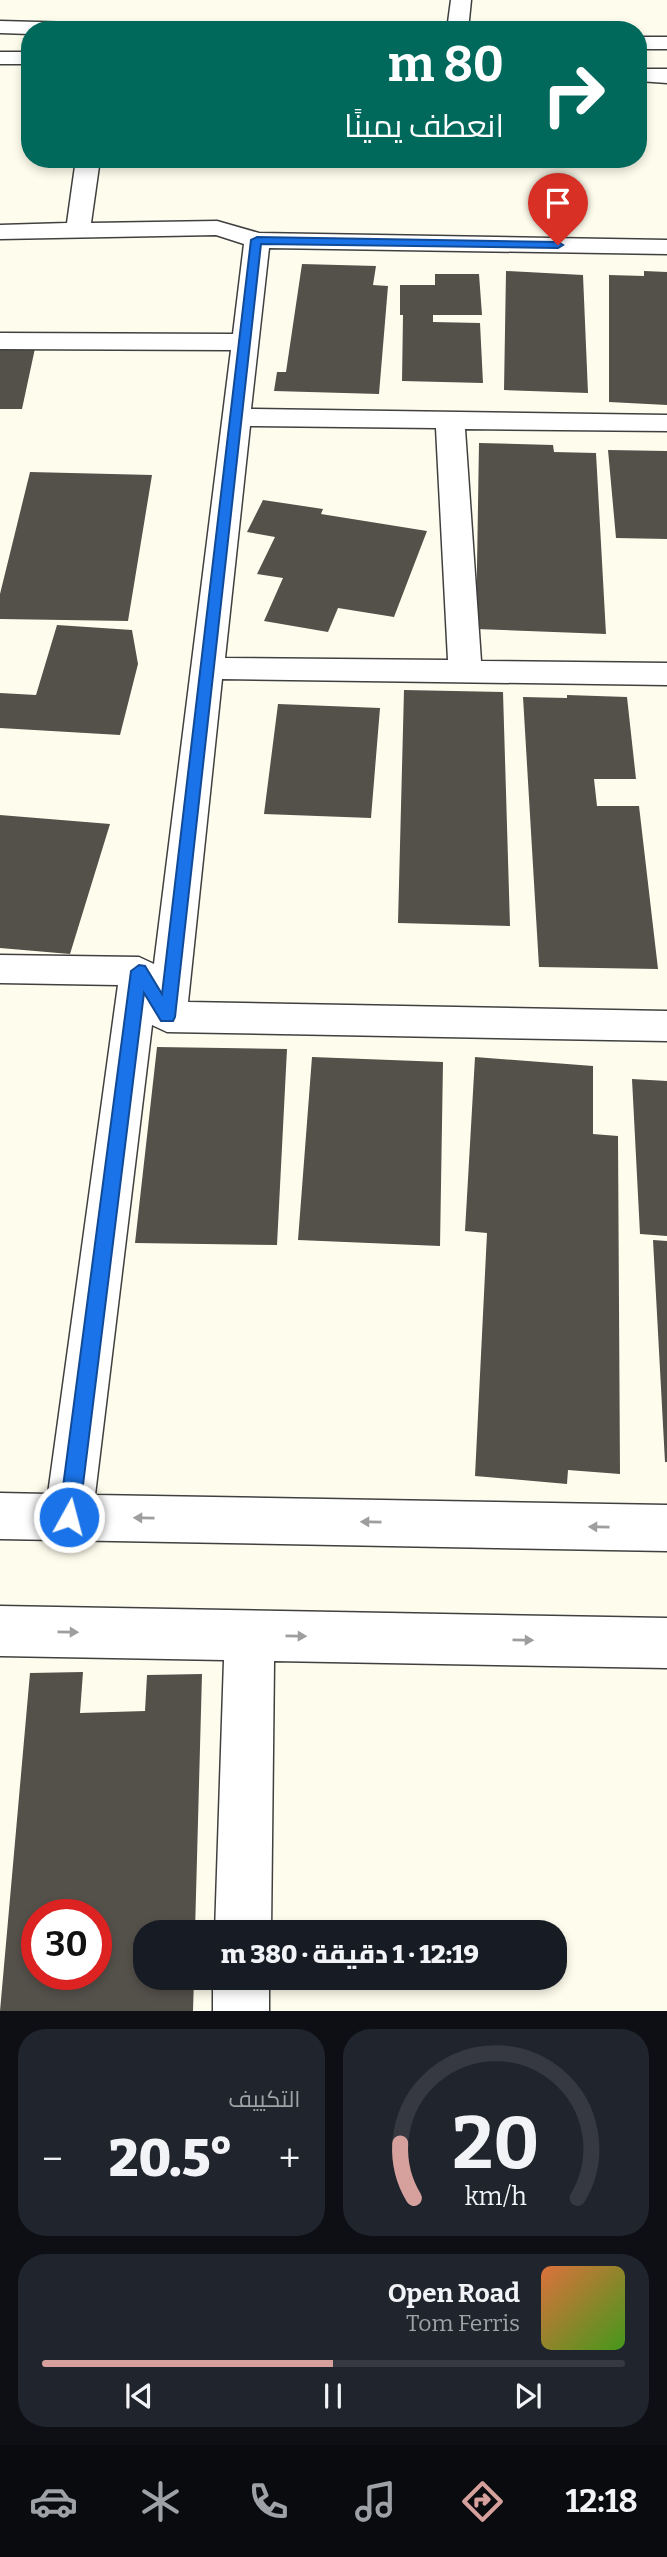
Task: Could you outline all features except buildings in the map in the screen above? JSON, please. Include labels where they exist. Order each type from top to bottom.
[{"type":"street","points":[[458,21],[461,0]]},
{"type":"street","points":[[0,27],[21,28]]},
{"type":"street","points":[[647,43],[667,43]]},
{"type":"street","points":[[0,58],[21,58]]},
{"type":"street","points":[[647,75],[667,76]]},
{"type":"street","points":[[78,230],[87,168]]},
{"type":"street","points":[[0,232],[217,228],[257,240],[667,247]]},
{"type":"street","points":[[167,1017],[257,240]]},
{"type":"street","points":[[0,341],[245,342]]},
{"type":"street","points":[[236,416],[667,423]]},
{"type":"street","points":[[450,420],[465,671]]},
{"type":"street","points":[[207,668],[667,674]]},
{"type":"street","points":[[0,969],[139,971]]},
{"type":"street","points":[[139,971],[167,1017]]},
{"type":"street","points":[[69,1517],[139,971]]},
{"type":"street","points":[[167,1017],[667,1026]]},
{"type":"street","points":[[0,1516],[667,1528]]},
{"type":"street","points":[[0,1631],[667,1643]]},
{"type":"street","points":[[243,1920],[250,1635]]},
{"type":"street","points":[[241,2011],[242,1990]]},
{"type":"route","points":[[69,1517],[139,971],[167,1017],[257,240],[558,245]]}]
